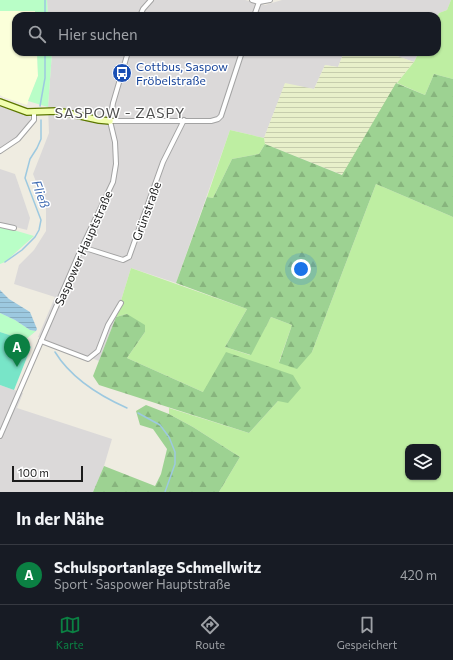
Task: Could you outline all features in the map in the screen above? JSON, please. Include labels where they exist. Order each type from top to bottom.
[{"type":"street","points":[[142,12],[151,0]]},
{"type":"street","points":[[252,0],[259,2],[270,0]]},
{"type":"street","points":[[255,12],[259,2]]},
{"type":"street","name":"Saspower Hauptstraße","points":[[0,436],[82,247],[113,182],[116,164],[115,142],[110,121],[113,103],[127,56]]},
{"type":"street","points":[[0,102],[27,112],[58,111],[110,121],[211,121],[218,119],[221,116],[241,56]]},
{"type":"street","points":[[0,151],[18,139],[34,120],[34,112]]},
{"type":"street","name":"Grünstraße","points":[[82,247],[124,260],[129,258],[163,162],[184,120]]},
{"type":"street","points":[[0,225],[14,228]]},
{"type":"street","points":[[41,341],[88,359],[98,351],[108,325],[122,303]]},
{"type":"shaded area","points":[[47,0],[245,0],[265,5],[282,0],[451,0],[447,10],[441,12],[48,12]]},
{"type":"shaded area","points":[[0,11],[35,11],[12,12],[12,56],[37,56],[38,76],[27,105],[0,95]]},
{"type":"shaded area","points":[[52,56],[342,56],[338,67],[325,65],[314,89],[285,84],[264,138],[230,130],[176,283],[131,268],[116,317],[99,361],[38,337],[55,297],[14,284],[19,265],[34,250],[46,231],[46,207],[33,174],[49,133],[48,107]]},
{"type":"shaded area","points":[[342,56],[397,56],[414,62],[396,84],[343,175],[265,144],[264,138],[285,83],[314,89],[325,65],[338,67]]},
{"type":"shaded area","points":[[397,56],[417,56],[414,62]]},
{"type":"shaded area","points":[[0,106],[31,117],[29,122],[16,138],[0,150]]},
{"type":"shaded area","points":[[0,169],[15,174],[30,218],[27,230],[0,223]]},
{"type":"shaded area","points":[[0,385],[23,393],[17,408],[112,439],[104,466],[93,492],[0,492]]},
{"type":"green space","points":[[0,0],[47,0],[48,12],[0,11]]},
{"type":"green space","points":[[451,0],[453,0],[453,79],[434,74],[425,95],[397,83],[417,56],[441,56],[441,12],[447,10]]},
{"type":"green space","points":[[37,56],[52,56],[48,107],[28,101],[38,76]]},
{"type":"green space","points":[[434,74],[453,79],[453,217],[376,184],[312,352],[297,369],[279,363],[292,325],[271,317],[251,355],[225,347],[247,309],[176,283],[207,197],[213,198],[232,159],[259,154],[265,144],[342,175],[396,83],[425,95]]},
{"type":"green space","points":[[230,130],[264,138],[265,144],[259,154],[232,159],[213,198],[207,197]]},
{"type":"green space","points":[[376,184],[453,217],[453,492],[219,492],[240,457],[193,427],[169,414],[169,408],[249,433],[278,401],[300,388],[203,392],[127,358],[145,332],[127,314],[116,317],[131,268],[247,309],[225,347],[250,355],[271,317],[292,325],[279,362],[312,352]]},
{"type":"green space","points":[[0,226],[34,236],[5,262],[0,264]]},
{"type":"green space","points":[[0,313],[15,320],[30,330],[36,331],[25,340],[0,332]]},
{"type":"green space","points":[[127,314],[145,325],[145,332],[127,358],[203,392],[226,352],[293,375],[301,388],[288,403],[278,401],[249,433],[99,385],[93,376],[116,317]]},
{"type":"green space","points":[[0,332],[25,340],[31,347],[14,390],[0,385]]},
{"type":"green space","points":[[146,405],[169,414],[193,427],[240,457],[219,492],[93,492],[104,466],[155,486],[161,474],[167,449],[153,429],[140,425],[136,411]]},
{"type":"water","points":[[0,290],[9,299],[30,312],[37,329],[36,331],[30,330],[15,320],[0,313]]},
{"type":"waterway","name":"Fließ","points":[[45,0],[45,12]]},
{"type":"waterway","name":"Fließ","points":[[40,106],[45,78],[45,56]]},
{"type":"waterway","name":"Fließ","points":[[5,262],[22,250],[35,237],[39,230],[41,220],[25,178],[30,159],[41,139],[41,120]]},
{"type":"waterway","points":[[55,352],[69,370],[78,378],[97,392],[127,408]]},
{"type":"waterway","points":[[138,413],[160,425],[169,437],[175,452],[175,464],[165,492]]},
{"type":"place","name":"Cottbus, Saspow Fröbelstraße","points":[[122,73]]},
{"type":"place","name":"Schulsportanlage Schmellwitz","points":[[17,367]]},
{"type":"district","name":"SASPOW - ZASPY","points":[[120,112]]}]
